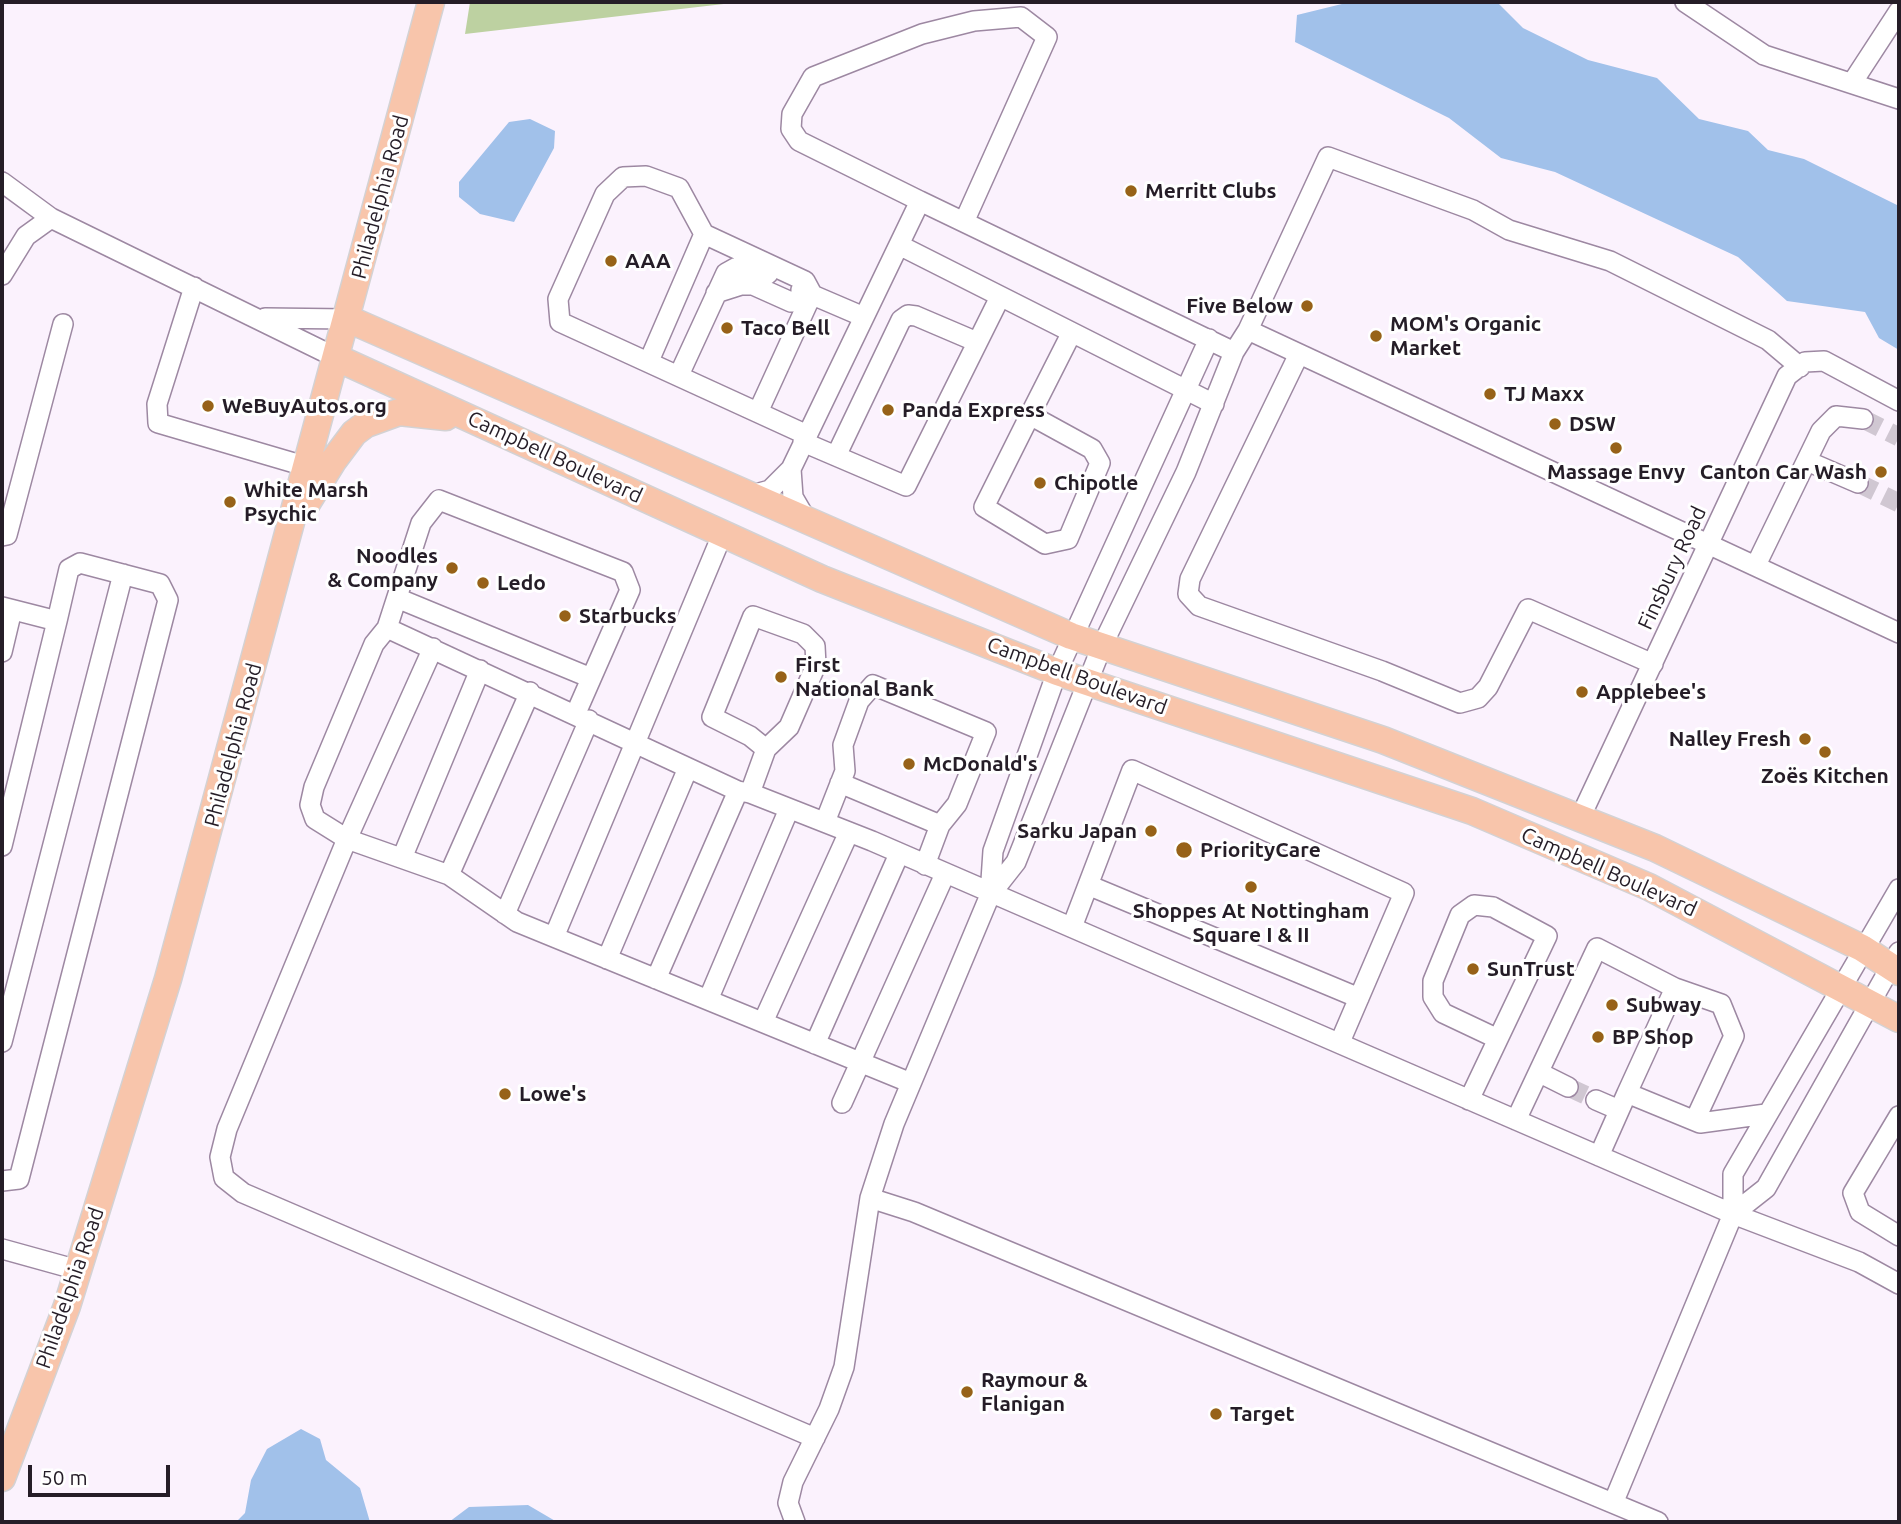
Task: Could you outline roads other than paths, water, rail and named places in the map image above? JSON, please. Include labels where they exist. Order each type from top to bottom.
[{"type":"main road","name":"Philadelphia Road","points":[[2,1478],[78,1270],[168,979],[292,528],[431,2]]},
{"type":"main road","name":"Campbell Boulevard","points":[[348,319],[1072,636],[1384,740],[1655,848],[1896,963]]},
{"type":"main road","name":"Campbell Boulevard","points":[[337,358],[822,579],[1057,672],[1472,811],[1649,887],[1899,1019]]},
{"type":"main road","points":[[292,528],[333,461],[354,433],[366,424],[398,412],[416,411],[490,427]]},
{"type":"street","points":[[1685,2],[1764,55],[1899,99]]},
{"type":"street","points":[[1852,83],[1899,11]]},
{"type":"street","points":[[964,222],[1047,37],[1021,17],[974,21],[922,34],[813,77],[792,114],[791,128],[799,141],[920,201],[1234,352]]},
{"type":"street","points":[[795,1522],[788,1503],[793,1482],[815,1438],[844,1367],[870,1199],[911,1083],[990,895],[1016,862],[1102,646],[1186,472],[1234,352],[1248,330],[1328,157],[1473,210],[1509,230],[1567,245],[1610,261],[1768,340],[1800,367],[1805,362],[1824,361],[1899,401]]},
{"type":"street","points":[[812,294],[805,281],[704,234],[679,188],[646,176],[623,177],[605,194],[558,299],[561,322],[758,412],[836,456],[906,486],[1000,297]]},
{"type":"street","name":"Campbell Boulevard","points":[[2,182],[51,218],[337,358]]},
{"type":"street","points":[[748,496],[770,490],[790,468],[920,201]]},
{"type":"street","points":[[2,275],[26,236],[51,218]]},
{"type":"street","points":[[649,361],[704,234]]},
{"type":"street","points":[[899,244],[1071,334],[1214,404]]},
{"type":"street","points":[[679,375],[726,273],[735,268],[749,267],[864,317]]},
{"type":"street","points":[[194,287],[157,404],[158,423],[308,467]]},
{"type":"street","points":[[758,412],[812,294]]},
{"type":"street","points":[[836,456],[901,320],[908,315],[916,316],[977,342]]},
{"type":"street","name":"Campbell Boulevard","points":[[260,318],[348,319]]},
{"type":"street","points":[[2,536],[7,535],[63,324]]},
{"type":"street","points":[[1248,330],[1710,542],[1899,633]]},
{"type":"street","points":[[1030,415],[1092,449],[1100,463],[1068,539],[1045,544],[984,508],[1030,415],[1071,334]]},
{"type":"street","points":[[990,895],[993,851],[1057,672],[1209,339]]},
{"type":"street","points":[[1299,354],[1191,579],[1188,594],[1199,606],[1382,671],[1460,703],[1478,698],[1488,687],[1528,609],[1653,664]]},
{"type":"street","name":"Finsbury Road","points":[[1580,818],[1787,376],[1800,367]]},
{"type":"street","points":[[1756,565],[1821,431],[1836,416],[1863,419]]},
{"type":"street","points":[[1807,460],[1858,483]]},
{"type":"street","points":[[790,468],[793,497],[807,522]]},
{"type":"street","points":[[505,914],[582,717],[591,678],[630,590],[623,572],[439,500],[421,523],[387,628],[374,644],[314,787],[310,806],[315,819],[347,839],[449,876],[505,914],[554,937],[911,1083]]},
{"type":"street","points":[[554,937],[722,535]]},
{"type":"street","points":[[2,846],[69,569],[80,563],[160,584],[168,600],[19,1179],[2,1181]]},
{"type":"street","points":[[2,1042],[123,574]]},
{"type":"street","points":[[397,598],[591,678]]},
{"type":"street","points":[[2,652],[7,608],[57,621]]},
{"type":"street","points":[[656,979],[766,748],[789,727],[816,665],[815,646],[803,634],[753,616],[712,717],[750,736],[766,748]]},
{"type":"street","points":[[387,628],[530,692],[688,768],[899,853],[990,895],[1072,927],[1340,1042],[1733,1214],[1859,1262],[1899,1284]]},
{"type":"street","points":[[433,649],[347,839],[227,1129],[220,1157],[224,1178],[243,1193],[815,1438]]},
{"type":"street","points":[[402,858],[480,670]]},
{"type":"street","points":[[825,822],[845,771],[843,745],[859,701],[873,685],[986,732],[957,804],[940,825],[925,865]]},
{"type":"street","points":[[449,876],[530,692]]},
{"type":"street","points":[[607,959],[688,768]]},
{"type":"street","points":[[1072,927],[1132,770],[1404,893],[1340,1042]]},
{"type":"street","points":[[840,783],[940,825]]},
{"type":"street","points":[[708,1000],[789,808]]},
{"type":"street","points":[[762,1022],[849,832]]},
{"type":"street","points":[[815,1044],[899,853]]},
{"type":"street","points":[[842,1102],[945,874]]},
{"type":"street","points":[[1088,886],[1359,998]]},
{"type":"street","points":[[1614,1501],[1692,1307],[1733,1214],[1733,1174],[1862,948],[1899,889]]},
{"type":"street","points":[[1469,1100],[1547,936],[1493,907],[1474,905],[1460,915],[1433,981],[1433,997],[1443,1013],[1498,1039]]},
{"type":"street","points":[[1516,1120],[1597,948],[1675,988],[1721,1004],[1734,1036],[1697,1121]]},
{"type":"street","points":[[1733,1214],[1766,1188],[1896,963]]},
{"type":"street","points":[[1599,1156],[1675,988]]},
{"type":"street","points":[[1540,1073],[1568,1087]]},
{"type":"street","points":[[1596,1100],[1623,1102],[1697,1121],[1766,1114]]},
{"type":"street","points":[[1899,1116],[1853,1193],[1860,1212],[1899,1236]]},
{"type":"street","points":[[870,1199],[914,1212],[1418,1424],[1614,1501],[1658,1522]]},
{"type":"street","points":[[2,1249],[78,1270]]},
{"type":"water","points":[[1350,2],[1497,2],[1523,28],[1588,60],[1657,78],[1699,119],[1748,131],[1768,150],[1804,159],[1899,206],[1899,350],[1879,338],[1865,312],[1787,301],[1738,257],[1555,172],[1501,158],[1449,118],[1295,42],[1297,15]]},
{"type":"water","points":[[530,119],[555,131],[554,148],[514,222],[480,214],[459,197],[459,182],[509,122]]},
{"type":"water","points":[[301,1429],[320,1439],[326,1460],[360,1488],[370,1522],[236,1522],[245,1513],[251,1480],[267,1449]]},
{"type":"water","points":[[528,1505],[557,1522],[449,1522],[469,1507]]},
{"type":"tunnel","points":[[1863,419],[1899,437]]},
{"type":"tunnel","points":[[1858,483],[1899,503]]},
{"type":"tunnel","points":[[1568,1087],[1596,1100]]},
{"type":"place","name":"Merritt Clubs","points":[[1131,191]]},
{"type":"place","name":"AAA","points":[[611,261]]},
{"type":"place","name":"Five Below","points":[[1307,306]]},
{"type":"place","name":"Taco Bell","points":[[727,328]]},
{"type":"place","name":"MOM's Organic Market","points":[[1376,336]]},
{"type":"place","name":"TJ Maxx","points":[[1490,394]]},
{"type":"place","name":"WeBuyAutos.org","points":[[208,406]]},
{"type":"place","name":"Panda Express","points":[[888,410]]},
{"type":"place","name":"DSW","points":[[1555,424]]},
{"type":"place","name":"Massage Envy","points":[[1616,448]]},
{"type":"place","name":"Canton Car Wash","points":[[1881,472]]},
{"type":"place","name":"Chipotle","points":[[1040,483]]},
{"type":"place","name":"White Marsh Psychic","points":[[230,502]]},
{"type":"place","name":"Noodles & Company","points":[[452,568]]},
{"type":"place","name":"Ledo","points":[[483,583]]},
{"type":"place","name":"Starbucks","points":[[565,616]]},
{"type":"place","name":"First National Bank","points":[[781,677]]},
{"type":"place","name":"Applebee's","points":[[1582,692]]},
{"type":"place","name":"Nalley Fresh","points":[[1805,739]]},
{"type":"place","name":"Zoës Kitchen","points":[[1825,752]]},
{"type":"place","name":"McDonald's","points":[[909,764]]},
{"type":"place","name":"Sarku Japan","points":[[1151,831]]},
{"type":"place","name":"PriorityCare","points":[[1184,850]]},
{"type":"place","name":"Shoppes At Nottingham Square I & II","points":[[1251,887]]},
{"type":"place","name":"SunTrust","points":[[1473,969]]},
{"type":"place","name":"Subway","points":[[1612,1005]]},
{"type":"place","name":"BP Shop","points":[[1598,1037]]},
{"type":"place","name":"Lowe's","points":[[505,1094]]},
{"type":"place","name":"Raymour & Flanigan","points":[[967,1392]]},
{"type":"place","name":"Target","points":[[1216,1414]]}]
